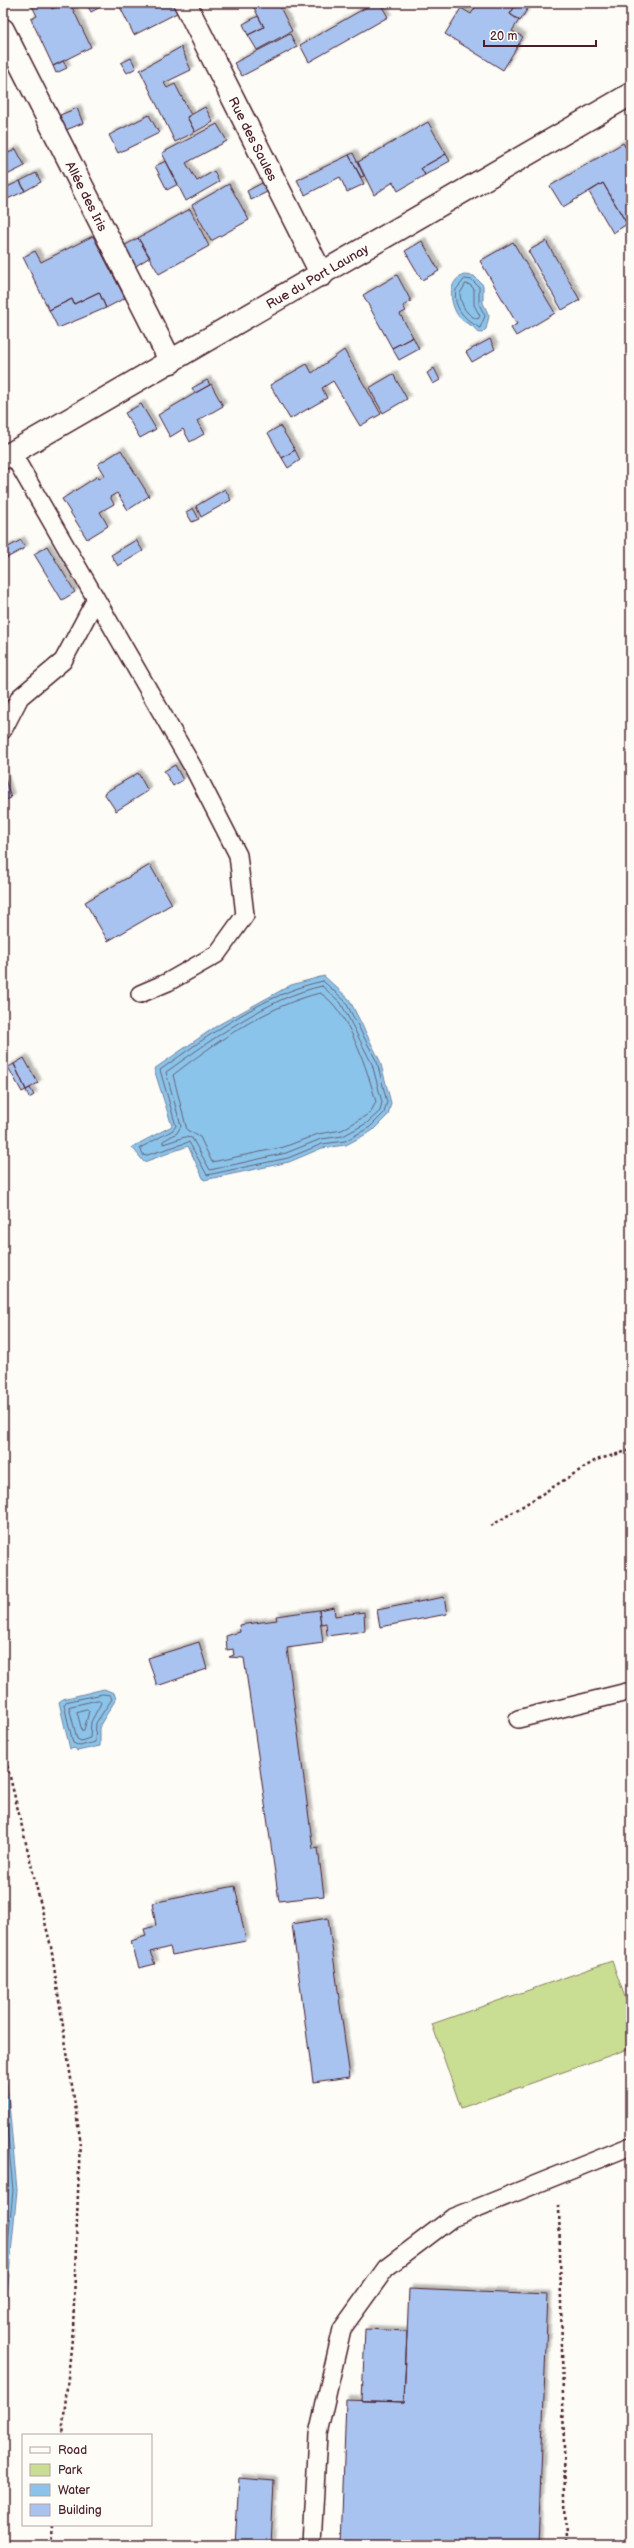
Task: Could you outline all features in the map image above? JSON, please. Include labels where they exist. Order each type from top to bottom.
[{"type":"street","name":"Rue des Saules","points":[[185,3],[322,275]]},
{"type":"street","name":"Allée des Iris","points":[[3,30],[171,362]]},
{"type":"street","name":"Rue du Port Launay","points":[[7,456],[322,275],[631,94]]},
{"type":"lane","points":[[7,456],[96,599],[194,769],[238,855],[245,915],[216,954],[168,982],[140,994]]},
{"type":"lane","points":[[3,730],[20,696],[63,660],[96,599]]},
{"type":"lane","points":[[518,1719],[631,1691]]},
{"type":"lane","points":[[312,2545],[318,2434],[342,2329],[386,2268],[452,2218],[631,2146]]},
{"type":"path","points":[[491,1526],[596,1460],[631,1450]]},
{"type":"path","points":[[3,1748],[51,1947],[80,2138],[73,2329],[62,2434]]},
{"type":"path","points":[[558,2175],[566,2545]]},
{"type":"path","points":[[51,2545],[53,2526]]},
{"type":"green space","points":[[612,1961],[631,2014],[631,2048],[461,2108],[432,2024]]},
{"type":"water","points":[[464,275],[474,276],[483,285],[483,303],[489,316],[486,329],[482,333],[477,332],[472,326],[460,318],[453,306],[451,294],[454,282]]},
{"type":"water","points":[[324,976],[349,999],[380,1061],[391,1103],[388,1115],[372,1131],[346,1145],[322,1148],[289,1162],[204,1180],[188,1146],[144,1162],[132,1147],[172,1126],[154,1069],[218,1025],[291,985]]},
{"type":"water","points":[[104,1689],[114,1693],[116,1699],[100,1725],[100,1746],[77,1751],[75,1748],[70,1749],[59,1702],[63,1699]]},
{"type":"water","points":[[3,2040],[17,2190],[3,2338]]},
{"type":"building","points":[[39,3],[49,3],[52,9],[65,3],[70,3],[91,47],[53,66],[31,19],[37,16],[32,6]]},
{"type":"building","points":[[86,3],[108,3],[91,12]]},
{"type":"building","points":[[118,3],[174,3],[179,12],[134,35]]},
{"type":"building","points":[[278,3],[292,31],[257,50],[248,35],[264,27],[252,4]]},
{"type":"building","points":[[374,3],[380,3],[388,17],[309,62],[300,45]]},
{"type":"building","points":[[478,3],[517,3],[510,14],[519,20],[512,31],[523,37],[503,70],[445,34],[461,8],[471,14]]},
{"type":"building","points":[[517,3],[524,3],[522,6]]},
{"type":"building","points":[[517,3],[522,6],[524,3],[531,3],[520,21],[510,14]]},
{"type":"building","points":[[258,16],[264,27],[248,35],[243,24]]},
{"type":"building","points":[[290,34],[297,47],[242,76],[234,63]]},
{"type":"building","points":[[181,47],[191,70],[164,83],[167,88],[175,84],[191,115],[187,117],[195,132],[175,142],[140,70]]},
{"type":"building","points":[[131,58],[136,68],[127,73],[121,63]]},
{"type":"building","points":[[63,61],[67,68],[56,73],[53,66]]},
{"type":"building","points":[[205,107],[213,122],[195,132],[187,117]]},
{"type":"building","points":[[77,108],[83,123],[66,130],[60,115]]},
{"type":"building","points":[[149,115],[159,133],[118,153],[109,135]]},
{"type":"building","points":[[428,122],[446,154],[421,168],[425,175],[398,191],[393,182],[374,195],[358,162]]},
{"type":"building","points":[[217,124],[227,141],[186,163],[197,181],[214,171],[219,182],[186,201],[162,153]]},
{"type":"building","points":[[623,143],[631,157],[631,222],[627,224],[603,183],[563,207],[550,186]]},
{"type":"building","points":[[16,149],[25,166],[3,177],[3,156]]},
{"type":"building","points":[[353,153],[364,176],[361,177],[349,155]]},
{"type":"building","points":[[446,154],[450,161],[425,175],[421,168]]},
{"type":"building","points":[[349,155],[364,184],[347,192],[340,177],[305,195],[297,180]]},
{"type":"building","points":[[166,161],[178,184],[167,190],[155,166]]},
{"type":"building","points":[[36,173],[41,182],[25,191],[20,181]]},
{"type":"building","points":[[20,181],[25,191],[3,201],[3,189]]},
{"type":"building","points":[[264,182],[269,191],[251,200],[247,191]]},
{"type":"building","points":[[603,183],[627,224],[613,233],[589,192]]},
{"type":"building","points":[[229,184],[249,220],[211,241],[192,205]]},
{"type":"building","points":[[190,209],[209,246],[159,274],[138,238]]},
{"type":"building","points":[[93,236],[125,298],[106,308],[99,292],[74,304],[72,299],[49,310],[23,257],[35,251],[41,262]]},
{"type":"building","points":[[138,238],[150,257],[131,269],[120,248]]},
{"type":"building","points":[[422,241],[439,271],[422,280],[405,251]]},
{"type":"building","points":[[546,241],[580,300],[562,310],[528,251]]},
{"type":"building","points":[[513,242],[555,313],[516,336],[511,328],[517,324],[480,261]]},
{"type":"building","points":[[397,275],[411,301],[403,306],[406,311],[400,314],[413,337],[392,348],[363,295]]},
{"type":"building","points":[[99,292],[106,308],[58,328],[49,310],[72,299],[74,304]]},
{"type":"building","points":[[413,337],[419,349],[399,360],[392,348]]},
{"type":"building","points":[[490,339],[495,349],[472,362],[466,352]]},
{"type":"building","points":[[344,350],[381,414],[360,426],[333,381],[322,388],[327,398],[290,419],[270,385],[307,364],[312,373]]},
{"type":"building","points":[[434,368],[440,380],[433,384],[427,373]]},
{"type":"building","points":[[393,374],[407,399],[383,413],[369,388]]},
{"type":"building","points":[[207,380],[210,385],[195,393],[192,388]]},
{"type":"building","points":[[211,384],[223,406],[197,421],[204,434],[190,442],[183,429],[170,437],[158,415]]},
{"type":"building","points":[[141,404],[156,429],[140,438],[125,413]]},
{"type":"building","points":[[280,426],[295,450],[282,458],[268,433]]},
{"type":"building","points":[[121,450],[149,496],[128,510],[117,493],[110,497],[114,504],[100,512],[108,526],[87,539],[62,499],[98,476],[99,479],[105,475],[98,464]]},
{"type":"building","points":[[295,450],[300,460],[288,468],[282,458]]},
{"type":"building","points":[[225,489],[231,500],[201,517],[196,506]]},
{"type":"building","points":[[193,508],[199,519],[192,522],[186,512]]},
{"type":"building","points":[[21,540],[25,548],[3,560],[3,550]]},
{"type":"building","points":[[136,540],[143,551],[118,566],[111,555]]},
{"type":"building","points":[[47,546],[75,592],[62,600],[34,554]]},
{"type":"building","points":[[175,765],[183,780],[173,786],[164,771]]},
{"type":"building","points":[[3,773],[11,798],[3,801]]},
{"type":"building","points":[[138,773],[148,791],[116,811],[104,793]]},
{"type":"building","points":[[150,865],[172,904],[108,941],[85,902]]},
{"type":"building","points":[[24,1058],[38,1083],[26,1090],[14,1064]]},
{"type":"building","points":[[14,1064],[26,1090],[22,1092],[8,1067]]},
{"type":"building","points":[[30,1088],[34,1095],[29,1098],[26,1090]]},
{"type":"building","points":[[444,1597],[447,1614],[380,1627],[377,1610]]},
{"type":"building","points":[[334,1607],[335,1616],[364,1612],[365,1631],[327,1636],[326,1623],[321,1624],[319,1610]]},
{"type":"building","points":[[319,1610],[323,1643],[287,1648],[313,1849],[318,1848],[324,1896],[279,1901],[244,1658],[229,1657],[234,1655],[233,1649],[227,1650],[226,1636],[240,1632],[239,1625],[277,1620],[276,1616]]},
{"type":"building","points":[[199,1642],[207,1669],[157,1686],[148,1658]]},
{"type":"building","points":[[235,1886],[246,1941],[172,1955],[170,1947],[150,1952],[155,1964],[139,1968],[131,1941],[146,1936],[144,1929],[156,1926],[152,1903]]},
{"type":"building","points":[[328,1918],[350,2077],[313,2082],[292,1924]]},
{"type":"building","points":[[409,2289],[548,2295],[538,2545],[341,2545],[346,2400],[404,2402]]},
{"type":"building","points":[[365,2329],[407,2331],[404,2402],[362,2401]]},
{"type":"building","points":[[239,2478],[274,2481],[271,2545],[235,2545]]}]
